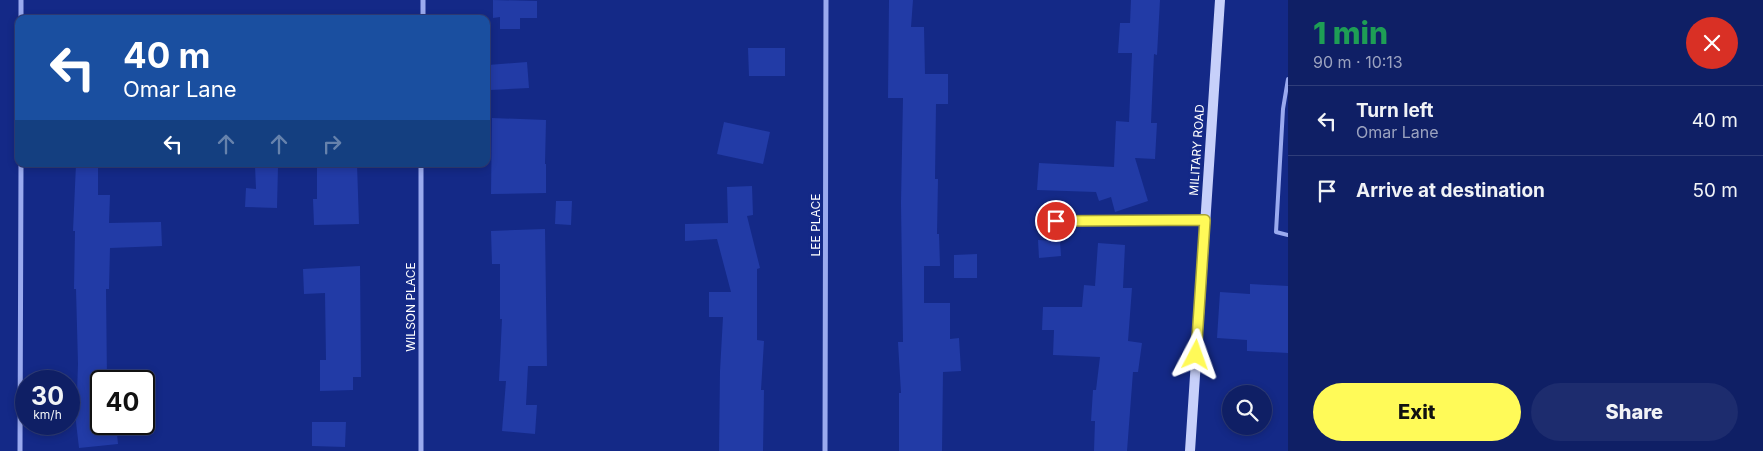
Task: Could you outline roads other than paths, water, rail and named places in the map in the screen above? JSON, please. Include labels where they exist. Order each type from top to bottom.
[{"type":"street","points":[[21,0],[21,15]]},
{"type":"street","points":[[423,0],[423,15]]},
{"type":"street","name":"LEE PLACE","points":[[825,451],[826,0]]},
{"type":"street","name":"MILITARY ROAD","points":[[1190,451],[1220,0]]},
{"type":"street","points":[[20,451],[21,167]]},
{"type":"street","name":"WILSON PLACE","points":[[421,167],[422,451]]},
{"type":"lane","points":[[1288,79],[1283,109],[1276,232],[1288,235]]},
{"type":"lane","points":[[1038,221],[1205,220]]}]
